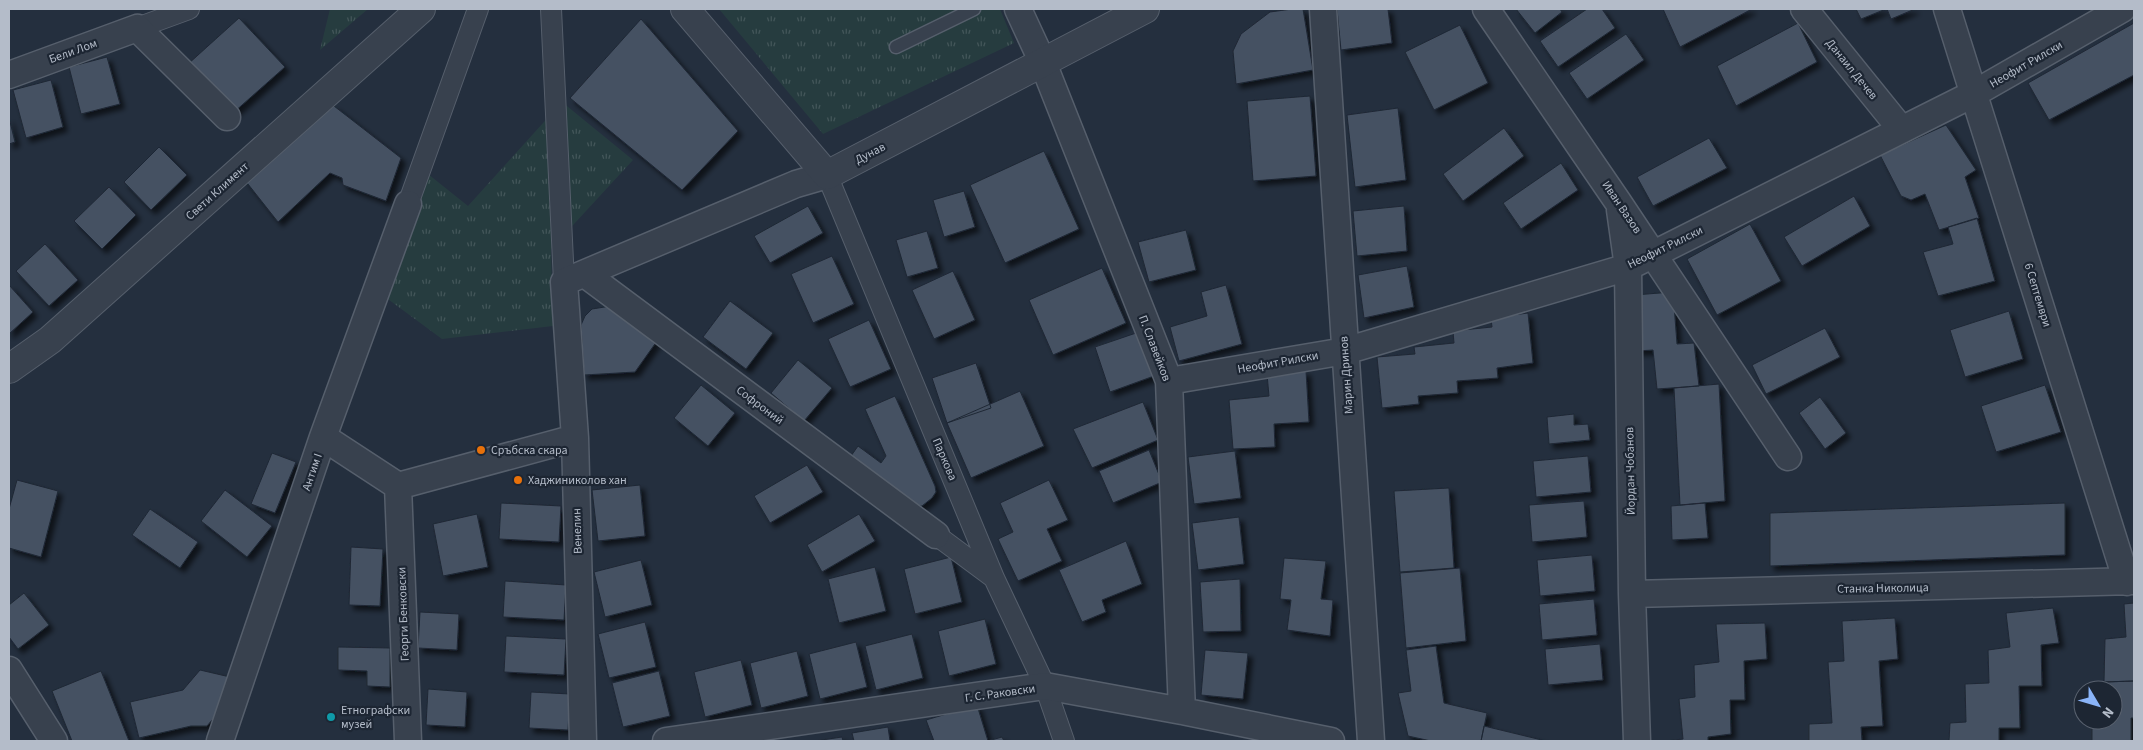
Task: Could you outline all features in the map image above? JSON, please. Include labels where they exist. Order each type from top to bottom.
[{"type":"street","points":[[189,9],[137,28],[227,117]]},
{"type":"street","name":"Свети Климент","points":[[9,369],[50,340],[421,9]]},
{"type":"street","points":[[408,204],[478,9]]},
{"type":"street","points":[[551,9],[575,278]]},
{"type":"street","points":[[685,9],[827,175]]},
{"type":"street","name":"П. Славейков","points":[[1018,9],[1043,63],[1169,381],[1182,711]]},
{"type":"street","name":"Дунав","points":[[575,278],[796,184],[827,175],[1145,9]]},
{"type":"street","name":"Марин Дринов","points":[[1324,9],[1371,741]]},
{"type":"street","name":"Иван Вазов","points":[[1486,9],[1618,202],[1788,457]]},
{"type":"street","name":"Данаил Дечев","points":[[1804,9],[1901,129]]},
{"type":"street","name":"6 Септември","points":[[1947,9],[2131,581]]},
{"type":"street","name":"Неофит Рилски","points":[[1169,381],[1345,351],[1628,266],[1975,93],[2122,9]]},
{"type":"street","points":[[2131,9],[2134,14]]},
{"type":"street","name":"Бели Лом","points":[[9,75],[137,28]]},
{"type":"street","name":"Паркова","points":[[827,175],[994,578],[1045,686],[1064,741]]},
{"type":"street","name":"Йордан Чобанов","points":[[1618,202],[1628,266],[1632,594],[1637,741]]},
{"type":"street","name":"Антим I","points":[[220,741],[323,437],[408,204]]},
{"type":"street","name":"Венелин","points":[[575,278],[575,438],[583,741]]},
{"type":"street","name":"Софроний","points":[[575,278],[936,535]]},
{"type":"street","points":[[323,437],[398,486],[575,438]]},
{"type":"street","name":"Георги Бенковски","points":[[398,486],[408,741]]},
{"type":"street","points":[[936,535],[994,578]]},
{"type":"street","name":"Станка Николица","points":[[1632,594],[2131,581]]},
{"type":"street","points":[[12,678],[54,741]]},
{"type":"street","name":"Г. С. Раковски","points":[[666,741],[1045,686],[1182,711],[1290,737],[1331,741]]},
{"type":"lane","points":[[896,47],[974,9]]},
{"type":"green space","points":[[330,9],[368,9],[320,50]]},
{"type":"green space","points":[[719,9],[1000,9],[1014,43],[823,134]]},
{"type":"green space","points":[[562,102],[633,160],[551,249],[553,326],[442,339],[381,294],[428,174],[468,206]]},
{"type":"building","points":[[1303,9],[1313,70],[1236,84],[1233,51],[1241,34],[1270,12]]},
{"type":"building","points":[[1337,9],[1388,9],[1392,43],[1341,50]]},
{"type":"building","points":[[1516,9],[1560,9],[1562,12],[1535,33]]},
{"type":"building","points":[[1587,9],[1602,9],[1615,28],[1558,67],[1540,41]]},
{"type":"building","points":[[1663,9],[1752,9],[1680,47]]},
{"type":"building","points":[[1856,9],[1886,9],[1861,19]]},
{"type":"building","points":[[1887,9],[1915,9],[1891,19]]},
{"type":"building","points":[[239,18],[285,67],[233,113],[187,65]]},
{"type":"building","points":[[641,19],[738,131],[682,190],[570,98]]},
{"type":"building","points":[[1798,23],[1817,62],[1736,106],[1717,66]]},
{"type":"building","points":[[2134,23],[2134,75],[2049,120],[2028,83]]},
{"type":"building","points":[[1460,25],[1488,83],[1434,110],[1405,52]]},
{"type":"building","points":[[1626,34],[1644,60],[1587,99],[1569,73]]},
{"type":"building","points":[[107,57],[120,104],[81,114],[69,67]]},
{"type":"building","points":[[51,80],[63,127],[26,138],[13,90]]},
{"type":"building","points":[[1310,96],[1316,176],[1253,181],[1247,101]]},
{"type":"building","points":[[334,106],[401,158],[386,201],[343,185],[342,178],[330,173],[278,222],[244,179]]},
{"type":"building","points":[[1398,108],[1406,180],[1355,187],[1347,115]]},
{"type":"building","points":[[9,118],[15,142],[9,144]]},
{"type":"building","points":[[1946,125],[1976,170],[1965,177],[1979,218],[1939,230],[1925,194],[1911,200],[1901,196],[1880,155]]},
{"type":"building","points":[[1504,128],[1524,156],[1463,201],[1443,174]]},
{"type":"building","points":[[1709,138],[1727,168],[1653,206],[1637,177]]},
{"type":"building","points":[[159,147],[187,175],[151,210],[124,182]]},
{"type":"building","points":[[1044,151],[1079,229],[1005,263],[970,185]]},
{"type":"building","points":[[1561,163],[1578,190],[1521,229],[1503,203]]},
{"type":"building","points":[[109,187],[136,215],[102,249],[74,221]]},
{"type":"building","points":[[964,191],[975,227],[944,237],[933,200]]},
{"type":"building","points":[[1854,196],[1870,226],[1802,266],[1784,237]]},
{"type":"building","points":[[808,206],[823,233],[770,263],[754,236]]},
{"type":"building","points":[[1404,206],[1407,251],[1357,256],[1353,211]]},
{"type":"building","points":[[1977,218],[1995,281],[1938,296],[1923,252],[1953,244],[1948,227]]},
{"type":"building","points":[[1750,224],[1781,281],[1717,315],[1687,259]]},
{"type":"building","points":[[1186,230],[1196,270],[1149,282],[1138,242]]},
{"type":"building","points":[[927,231],[938,268],[907,277],[896,240]]},
{"type":"building","points":[[45,244],[78,280],[49,306],[16,271]]},
{"type":"building","points":[[832,256],[854,304],[813,323],[791,274]]},
{"type":"building","points":[[1407,266],[1414,307],[1364,318],[1358,275]]},
{"type":"building","points":[[1102,268],[1126,323],[1053,355],[1029,300]]},
{"type":"building","points":[[953,271],[975,320],[934,339],[912,290]]},
{"type":"building","points":[[9,285],[33,312],[9,334]]},
{"type":"building","points":[[1226,285],[1242,344],[1179,361],[1170,327],[1207,316],[1201,292]]},
{"type":"building","points":[[1673,292],[1677,344],[1694,343],[1699,386],[1657,389],[1653,350],[1637,351],[1634,295]]},
{"type":"building","points":[[730,301],[773,333],[746,369],[703,337]]},
{"type":"building","points":[[611,306],[657,341],[635,372],[584,375],[581,325],[585,316],[592,309]]},
{"type":"building","points":[[2009,311],[2023,359],[1965,377],[1950,330]]},
{"type":"building","points":[[1528,313],[1533,363],[1497,368],[1498,378],[1457,381],[1458,393],[1418,396],[1419,404],[1382,408],[1377,357],[1415,354],[1414,347],[1454,343],[1453,331],[1492,327],[1491,318]]},
{"type":"building","points":[[869,320],[891,369],[850,387],[828,339]]},
{"type":"building","points":[[1825,328],[1840,357],[1766,394],[1752,365]]},
{"type":"building","points":[[1139,332],[1154,376],[1110,392],[1095,347]]},
{"type":"building","points":[[798,360],[832,388],[804,421],[771,393]]},
{"type":"building","points":[[976,363],[991,408],[947,423],[932,378]]},
{"type":"building","points":[[1306,371],[1309,422],[1274,424],[1275,447],[1233,449],[1229,400],[1269,396],[1267,374]]},
{"type":"building","points":[[1719,384],[1725,501],[1680,505],[1674,388]]},
{"type":"building","points":[[701,385],[735,413],[708,446],[674,418]]},
{"type":"building","points":[[2045,385],[2061,432],[1996,452],[1981,406]]},
{"type":"building","points":[[1020,391],[1044,446],[971,478],[947,423]]},
{"type":"building","points":[[895,396],[935,486],[936,492],[922,506],[917,506],[851,456],[858,446],[881,463],[886,456],[865,409]]},
{"type":"building","points":[[1820,397],[1846,433],[1825,449],[1799,413]]},
{"type":"building","points":[[1143,402],[1158,440],[1092,468],[1073,429]]},
{"type":"building","points":[[1574,414],[1574,425],[1588,424],[1590,440],[1549,444],[1547,417]]},
{"type":"building","points":[[1149,450],[1162,482],[1113,503],[1099,471]]},
{"type":"building","points":[[1235,451],[1241,498],[1194,504],[1188,457]]},
{"type":"building","points":[[272,453],[296,462],[275,513],[251,504]]},
{"type":"building","points":[[1588,456],[1591,492],[1536,497],[1533,461]]},
{"type":"building","points":[[807,465],[823,492],[770,523],[754,496]]},
{"type":"building","points":[[17,480],[58,491],[41,557],[9,548],[9,509]]},
{"type":"building","points":[[1049,480],[1068,520],[1047,529],[1062,561],[1018,581],[998,539],[1013,532],[1000,503]]},
{"type":"building","points":[[640,485],[645,536],[598,541],[592,490]]},
{"type":"building","points":[[1449,488],[1454,568],[1400,572],[1394,491]]},
{"type":"building","points":[[225,490],[272,526],[247,557],[201,521]]},
{"type":"building","points":[[1584,501],[1587,537],[1532,542],[1529,505]]},
{"type":"building","points":[[501,503],[561,506],[559,542],[499,539]]},
{"type":"building","points":[[1705,503],[1708,538],[1672,540],[1671,506]]},
{"type":"building","points":[[2065,503],[2065,555],[1770,566],[1770,513]]},
{"type":"building","points":[[150,509],[198,542],[180,568],[132,535]]},
{"type":"building","points":[[477,514],[488,567],[443,576],[433,524]]},
{"type":"building","points":[[859,514],[875,541],[822,572],[807,545]]},
{"type":"building","points":[[1239,517],[1244,564],[1198,570],[1192,523]]},
{"type":"building","points":[[1126,541],[1142,584],[1102,600],[1106,612],[1082,622],[1059,570]]},
{"type":"building","points":[[351,547],[383,549],[380,606],[349,605]]},
{"type":"building","points":[[1592,555],[1595,591],[1540,596],[1537,560]]},
{"type":"building","points":[[951,557],[962,602],[915,614],[904,569]]},
{"type":"building","points":[[1284,558],[1326,561],[1321,599],[1333,600],[1330,636],[1287,630],[1291,600],[1280,599]]},
{"type":"building","points":[[641,560],[652,605],[605,617],[594,572]]},
{"type":"building","points":[[875,567],[886,611],[839,623],[828,579]]},
{"type":"building","points":[[1460,568],[1466,641],[1406,648],[1400,573]]},
{"type":"building","points":[[1240,579],[1241,631],[1203,632],[1200,582]]},
{"type":"building","points":[[505,581],[566,585],[564,620],[503,617]]},
{"type":"building","points":[[24,593],[49,625],[18,649],[9,637],[9,605]]},
{"type":"building","points":[[1594,599],[1597,635],[1542,640],[1539,604]]},
{"type":"building","points":[[2134,603],[2134,681],[2104,680],[2105,639],[2126,637],[2124,604]]},
{"type":"building","points":[[2053,608],[2059,643],[2041,645],[2042,686],[2019,686],[2020,728],[1999,728],[1999,741],[1949,741],[1950,723],[1966,722],[1965,684],[1989,683],[1988,650],[2010,647],[2006,613]]},
{"type":"building","points":[[420,612],[459,614],[457,650],[418,648]]},
{"type":"building","points":[[1895,618],[1898,659],[1879,661],[1883,726],[1861,727],[1862,741],[1809,741],[1809,724],[1832,723],[1828,662],[1844,661],[1842,621]]},
{"type":"building","points":[[985,619],[996,664],[949,676],[938,631]]},
{"type":"building","points":[[645,622],[656,667],[609,678],[598,634]]},
{"type":"building","points":[[1765,623],[1767,659],[1744,661],[1745,700],[1730,700],[1731,734],[1708,737],[1708,741],[1666,741],[1683,739],[1679,699],[1695,697],[1694,665],[1719,662],[1716,624]]},
{"type":"building","points":[[912,634],[923,678],[876,690],[865,646]]},
{"type":"building","points":[[506,636],[566,639],[564,675],[504,672]]},
{"type":"building","points":[[856,642],[867,687],[820,699],[809,654]]},
{"type":"building","points":[[1600,644],[1603,680],[1548,685],[1545,649]]},
{"type":"building","points":[[1436,646],[1444,703],[1487,713],[1481,741],[1431,741],[1408,736],[1398,693],[1411,691],[1406,650]]},
{"type":"building","points":[[338,647],[390,648],[390,687],[367,686],[367,671],[338,670]]},
{"type":"building","points":[[1205,650],[1248,653],[1243,699],[1201,695]]},
{"type":"building","points":[[797,651],[808,696],[761,708],[750,663]]},
{"type":"building","points":[[741,660],[752,705],[705,717],[694,672]]},
{"type":"building","points":[[200,670],[230,677],[223,707],[207,726],[191,726],[139,738],[130,702],[183,690]]},
{"type":"building","points":[[101,671],[129,741],[72,741],[52,691]]},
{"type":"building","points":[[659,671],[670,716],[623,727],[612,683]]},
{"type":"building","points":[[2123,681],[2134,681],[2134,718],[2131,718],[2131,741],[2092,741],[2092,730],[2123,730]]},
{"type":"building","points":[[428,689],[467,692],[465,727],[426,725]]},
{"type":"building","points":[[531,692],[570,694],[568,730],[529,728]]},
{"type":"building","points":[[977,705],[988,741],[934,741],[926,720]]},
{"type":"building","points":[[1484,726],[1546,741],[1481,741]]},
{"type":"building","points":[[888,727],[890,741],[854,741],[852,733]]},
{"type":"building","points":[[842,737],[843,741],[815,741]]},
{"type":"building","points":[[1002,737],[1004,741],[988,741]]},
{"type":"place","name":"Сръбска скара","points":[[481,450]]},
{"type":"place","name":"Хаджиниколов хан","points":[[518,480]]},
{"type":"place","name":"Етнографски музей","points":[[331,717]]}]
